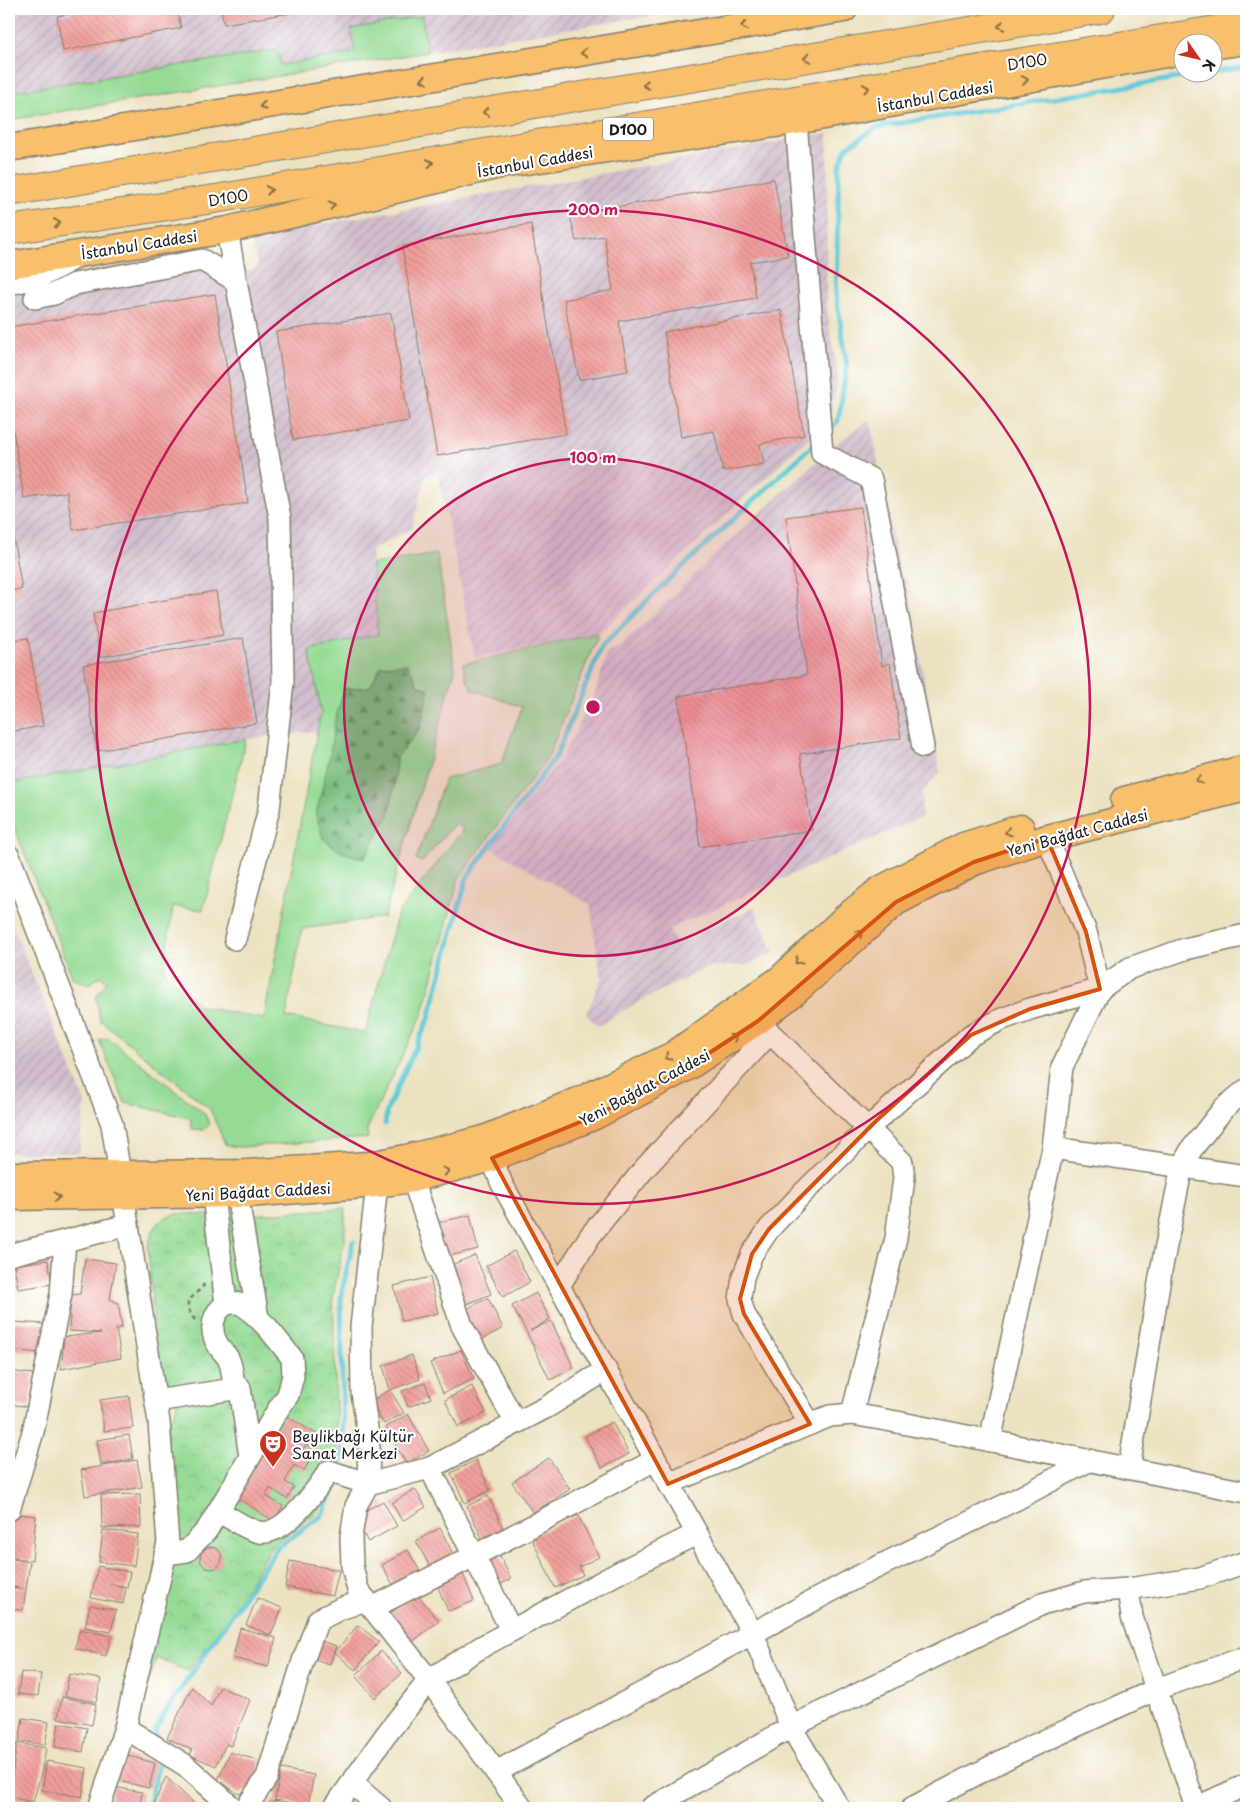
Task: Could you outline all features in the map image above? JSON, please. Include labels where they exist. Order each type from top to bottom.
[{"type":"highway","points":[[9,192],[1101,9]]},
{"type":"highway","name":"D100","points":[[9,230],[221,198],[1246,25]]},
{"type":"highway","points":[[614,148],[830,94]]},
{"type":"main road","points":[[9,148],[844,9]]},
{"type":"main road","points":[[1222,44],[1246,40]]},
{"type":"main road","name":"İstanbul Caddesi","points":[[9,265],[227,230],[500,166],[796,120],[1172,54]]},
{"type":"main road","name":"Yeni Bağdat Caddesi","points":[[488,1149],[585,1098],[673,1055],[780,979],[846,916],[881,889],[963,846],[1040,823],[1246,768]]},
{"type":"main road","name":"Yeni Bağdat Caddesi","points":[[9,1175],[225,1195],[377,1184],[410,1169],[488,1149],[596,1116],[763,1028],[795,992],[896,902],[974,862],[1047,838],[1246,788]]},
{"type":"main road","name":"Yeni Bağdat Caddesi","points":[[9,1197],[246,1173],[369,1165],[410,1169]]},
{"type":"street","points":[[796,120],[822,453],[871,479],[923,747]]},
{"type":"street","points":[[227,230],[280,518],[282,682],[269,809],[234,939]]},
{"type":"street","points":[[9,284],[38,278],[83,254]]},
{"type":"street","points":[[35,298],[54,294],[75,284],[202,260],[236,281]]},
{"type":"street","points":[[990,1441],[1053,1148],[1062,1067],[1100,989],[1086,932],[1047,838]]},
{"type":"street","points":[[9,856],[112,1124],[159,1422],[168,1542],[125,1728],[99,1808]]},
{"type":"street","points":[[810,1424],[744,1314],[740,1299],[743,1278],[752,1254],[769,1229],[799,1196],[869,1128],[971,1035],[1030,1009],[1100,989],[1130,968],[1185,949],[1246,935]]},
{"type":"street","points":[[559,1286],[590,1236],[763,1028],[869,1128],[902,1162],[904,1178],[896,1238],[852,1414]]},
{"type":"street","points":[[1129,1468],[1161,1271],[1182,1166],[1191,1150],[1224,1108],[1246,1090]]},
{"type":"street","points":[[1053,1148],[1246,1176]]},
{"type":"street","points":[[488,1149],[502,1184],[753,1634],[791,1727],[839,1808]]},
{"type":"street","points":[[410,1169],[462,1326],[516,1423]]},
{"type":"street","points":[[377,1184],[361,1327],[362,1392],[369,1443],[368,1484],[356,1506],[351,1537],[352,1566],[358,1590],[429,1680],[522,1808]]},
{"type":"street","points":[[225,1195],[226,1304]]},
{"type":"street","points":[[225,1195],[258,1318]]},
{"type":"street","points":[[9,1255],[128,1225]]},
{"type":"street","points":[[9,1510],[33,1432],[62,1294],[65,1241]]},
{"type":"street","points":[[165,1554],[187,1551],[207,1530],[288,1395],[293,1376],[292,1358],[258,1318],[244,1305],[235,1302],[220,1308],[214,1316],[213,1329],[217,1344],[228,1358],[233,1373],[234,1389]]},
{"type":"street","points":[[218,1511],[252,1530],[270,1532],[278,1528],[305,1502],[318,1488],[329,1471],[368,1484],[430,1468],[547,1407],[606,1370]]},
{"type":"street","points":[[156,1401],[240,1388],[250,1457]]},
{"type":"street","points":[[668,1484],[830,1416],[852,1414],[1246,1492]]},
{"type":"street","points":[[246,1808],[267,1777],[303,1661],[318,1620],[340,1609],[369,1604],[474,1556],[655,1460]]},
{"type":"street","points":[[496,1772],[859,1576],[1017,1499],[1090,1460]]},
{"type":"street","points":[[430,1468],[511,1630]]},
{"type":"street","points":[[334,1808],[385,1736],[429,1680],[511,1630],[696,1534]]},
{"type":"street","points":[[651,1808],[791,1727],[1042,1604],[1084,1592],[1128,1589],[1200,1578],[1246,1562]]},
{"type":"street","points":[[1128,1589],[1132,1617],[1195,1808],[1246,1785]]},
{"type":"street","points":[[912,1808],[1013,1755],[1156,1689],[1246,1657]]},
{"type":"street","points":[[125,1728],[185,1765],[233,1808]]},
{"type":"street","points":[[352,1783],[381,1808]]},
{"type":"highlighted area","points":[[1047,838],[1086,932],[1100,989],[1030,1009],[971,1035],[876,1121],[769,1229],[752,1254],[740,1299],[744,1314],[810,1424],[668,1484],[492,1158],[595,1116],[688,1067],[758,1021],[896,902],[974,862]]},
{"type":"shaded area","points":[[9,9],[690,9],[9,120]]},
{"type":"shaded area","points":[[828,133],[826,303],[838,379],[828,420],[599,633],[475,658],[438,472],[426,475],[412,528],[371,550],[379,634],[309,650],[321,711],[317,731],[254,738],[9,784],[9,295],[49,288],[77,273],[211,251],[248,271],[258,267],[250,237]]},
{"type":"shaded area","points":[[870,419],[899,572],[907,580],[940,772],[922,792],[922,817],[669,929],[676,944],[754,907],[774,953],[746,965],[708,967],[640,1001],[598,1026],[586,1014],[601,979],[590,904],[490,848],[561,758],[594,696],[608,651],[620,647],[727,543],[836,444]]},
{"type":"shaded area","points":[[9,918],[85,1102],[79,1153],[9,1153]]},
{"type":"green space","points":[[422,16],[427,52],[9,120],[9,92],[277,50],[281,65],[355,52],[351,29]]},
{"type":"green space","points":[[437,554],[455,670],[384,917],[302,929],[286,1017],[365,1033],[398,913],[463,830],[455,823],[422,862],[416,859],[445,779],[501,764],[522,707],[473,690],[466,678],[463,664],[599,633],[548,757],[459,878],[423,1013],[367,1129],[368,1138],[240,1147],[226,1146],[210,1109],[100,1020],[96,997],[107,981],[100,976],[90,984],[73,979],[9,813],[9,784],[246,739],[203,910],[173,906],[164,971],[198,1006],[264,1019],[321,711],[309,650],[378,634],[372,564]]},
{"type":"green space","points":[[408,664],[418,685],[429,689],[420,729],[396,758],[394,787],[389,815],[364,859],[339,851],[323,838],[316,815],[330,755],[335,720],[344,689],[370,687],[381,666]]},
{"type":"green space","points":[[108,1038],[204,1113],[210,1124],[204,1130],[192,1129],[190,1118],[125,1103],[99,1040]]},
{"type":"green space","points":[[345,1208],[345,1239],[333,1296],[337,1441],[333,1476],[317,1512],[272,1546],[227,1621],[188,1671],[156,1658],[136,1721],[149,1639],[169,1419],[176,1409],[177,1402],[176,1390],[166,1380],[158,1379],[148,1247],[152,1235],[161,1221],[169,1216],[178,1214],[238,1215]]},
{"type":"building","points":[[95,9],[177,9],[181,28],[63,51],[57,16]]},
{"type":"building","points":[[221,9],[308,9],[308,10],[224,24]]},
{"type":"building","points":[[774,179],[788,256],[750,262],[756,298],[619,321],[628,371],[579,380],[564,300],[613,290],[604,236],[576,241],[570,215]]},
{"type":"building","points":[[531,224],[566,434],[437,456],[402,246]]},
{"type":"building","points":[[215,294],[248,503],[73,530],[67,492],[24,499],[9,404],[9,327]]},
{"type":"building","points":[[781,310],[804,435],[760,444],[764,464],[723,471],[714,431],[681,437],[664,332]]},
{"type":"building","points":[[391,313],[409,421],[293,440],[276,332]]},
{"type":"building","points":[[861,507],[882,666],[890,663],[901,738],[800,754],[812,830],[700,847],[678,696],[807,675],[786,517]]},
{"type":"building","points":[[9,514],[22,589],[9,591]]},
{"type":"building","points":[[216,591],[223,635],[100,657],[93,613]]},
{"type":"building","points":[[28,638],[43,726],[9,732],[9,641]]},
{"type":"building","points":[[243,638],[257,723],[97,751],[83,665]]},
{"type":"building","points":[[470,1215],[478,1249],[445,1257],[437,1223]]},
{"type":"building","points":[[514,1251],[530,1282],[503,1297],[486,1266]]},
{"type":"building","points":[[475,1255],[491,1294],[465,1305],[449,1266]]},
{"type":"building","points":[[85,1259],[116,1263],[110,1299],[118,1303],[122,1327],[116,1329],[121,1358],[61,1369],[64,1337],[101,1333],[69,1331],[71,1295],[80,1294]]},
{"type":"building","points":[[48,1260],[52,1284],[18,1289],[14,1265]]},
{"type":"building","points":[[430,1277],[438,1313],[402,1321],[394,1286]]},
{"type":"building","points":[[536,1293],[550,1319],[530,1331],[551,1321],[574,1368],[550,1380],[512,1306]]},
{"type":"building","points":[[488,1298],[503,1328],[479,1341],[463,1311]]},
{"type":"building","points":[[12,1322],[44,1324],[41,1353],[10,1350]]},
{"type":"building","points":[[461,1350],[474,1379],[443,1393],[430,1363]]},
{"type":"building","points":[[412,1355],[420,1379],[390,1390],[383,1366]]},
{"type":"building","points":[[9,1371],[33,1374],[29,1407],[9,1404]]},
{"type":"building","points":[[425,1383],[431,1398],[408,1407],[402,1391]]},
{"type":"building","points":[[472,1386],[486,1413],[458,1427],[445,1400]]},
{"type":"building","points":[[390,1390],[404,1413],[384,1424],[371,1401]]},
{"type":"building","points":[[129,1396],[133,1428],[104,1431],[100,1400]]},
{"type":"building","points":[[408,1414],[429,1451],[406,1464],[386,1427]]},
{"type":"building","name":"Beylikbağı Kültür Sanat Merkezi","points":[[285,1415],[323,1438],[316,1450],[306,1445],[299,1456],[309,1462],[304,1471],[294,1465],[285,1482],[294,1487],[287,1499],[270,1488],[266,1496],[283,1506],[274,1521],[235,1497]]},
{"type":"building","points":[[612,1422],[629,1454],[602,1468],[585,1436]]},
{"type":"building","points":[[129,1435],[133,1459],[101,1465],[97,1440]]},
{"type":"building","points":[[549,1458],[570,1489],[533,1513],[512,1482]]},
{"type":"building","points":[[137,1460],[142,1487],[85,1496],[81,1470]]},
{"type":"building","points":[[476,1460],[490,1490],[465,1503],[451,1473]]},
{"type":"building","points":[[415,1489],[426,1507],[402,1521],[392,1503]]},
{"type":"building","points":[[140,1494],[141,1527],[102,1528],[101,1495]]},
{"type":"building","points":[[488,1496],[503,1528],[482,1538],[467,1506]]},
{"type":"building","points":[[383,1501],[397,1526],[368,1542],[354,1517]]},
{"type":"building","points":[[9,1513],[36,1516],[32,1560],[9,1558]]},
{"type":"building","points":[[578,1515],[599,1557],[579,1567],[583,1575],[555,1588],[531,1537]]},
{"type":"building","points":[[440,1528],[454,1556],[431,1569],[416,1541]]},
{"type":"building","points":[[103,1530],[138,1534],[134,1566],[99,1562]]},
{"type":"building","points":[[211,1547],[219,1550],[222,1558],[219,1566],[211,1569],[203,1566],[200,1558],[203,1550]]},
{"type":"building","points":[[408,1550],[421,1573],[395,1588],[382,1565]]},
{"type":"building","points":[[498,1552],[511,1579],[495,1587],[482,1560]]},
{"type":"building","points":[[9,1558],[30,1562],[23,1610],[9,1609],[9,1588],[23,1589],[9,1586]]},
{"type":"building","points":[[290,1561],[339,1570],[333,1596],[285,1587]]},
{"type":"building","points":[[98,1566],[130,1572],[127,1587],[110,1584],[126,1588],[123,1604],[91,1598]]},
{"type":"building","points":[[461,1569],[474,1601],[448,1611],[435,1580]]},
{"type":"building","points":[[416,1593],[439,1621],[408,1645],[386,1617]]},
{"type":"building","points":[[257,1598],[282,1608],[271,1635],[246,1625]]},
{"type":"building","points":[[90,1605],[116,1610],[111,1632],[85,1627]]},
{"type":"building","points":[[358,1625],[379,1642],[355,1670],[335,1652]]},
{"type":"building","points":[[240,1628],[276,1638],[268,1667],[233,1658]]},
{"type":"building","points":[[80,1629],[111,1636],[106,1656],[75,1648]]},
{"type":"building","points":[[316,1639],[336,1646],[330,1664],[310,1658]]},
{"type":"building","points":[[381,1651],[402,1673],[375,1698],[355,1676]]},
{"type":"building","points":[[21,1672],[41,1674],[38,1696],[18,1694]]},
{"type":"building","points":[[69,1674],[101,1679],[96,1702],[65,1696]]},
{"type":"building","points":[[192,1687],[211,1706],[220,1687],[250,1700],[231,1746],[226,1744],[216,1766],[190,1755],[192,1750],[167,1738]]},
{"type":"building","points":[[62,1697],[96,1704],[92,1725],[58,1718]]},
{"type":"building","points":[[23,1718],[49,1722],[45,1745],[19,1741]]},
{"type":"building","points":[[59,1723],[87,1728],[83,1752],[55,1747]]},
{"type":"building","points":[[17,1743],[46,1748],[33,1802],[9,1797]]},
{"type":"building","points":[[230,1752],[260,1761],[254,1787],[239,1794],[218,1780]]},
{"type":"building","points":[[121,1754],[155,1763],[149,1788],[115,1780]]},
{"type":"building","points":[[47,1761],[87,1768],[82,1797],[42,1790]]},
{"type":"building","points":[[281,1769],[314,1775],[308,1806],[275,1800]]},
{"type":"building","points":[[166,1777],[199,1808],[152,1808]]},
{"type":"building","points":[[113,1787],[142,1792],[139,1808],[110,1805]]},
{"type":"building","points":[[275,1800],[283,1808],[267,1808]]},
{"type":"waterway","points":[[826,432],[838,421],[847,366],[836,294],[839,167],[846,148],[877,127],[1246,67]]},
{"type":"waterway","points":[[385,1124],[387,1110],[429,1018],[467,877],[556,756],[602,646],[665,583],[815,443]]},
{"type":"waterway","points":[[340,1470],[343,1434],[341,1296],[353,1242]]},
{"type":"waterway","points":[[156,1739],[155,1731],[166,1711],[278,1547],[321,1516],[339,1478]]},
{"type":"waterway","points":[[148,1808],[159,1762],[158,1755]]},
{"type":"place","name":"Beylikbağı Kültür Sanat Merkezi","points":[[273,1468]]}]
